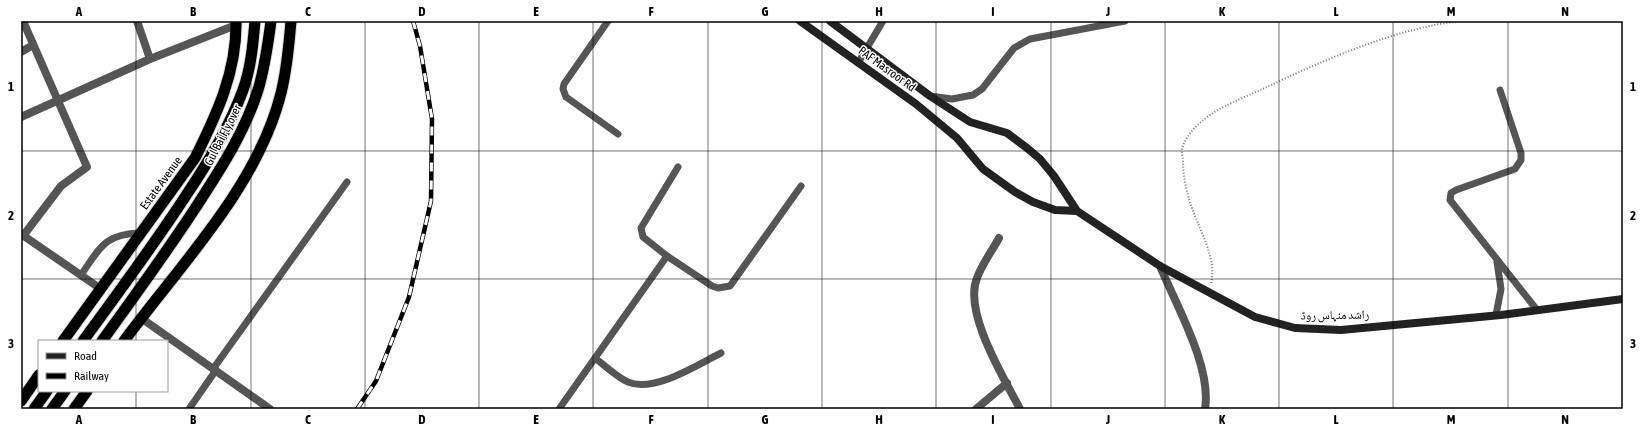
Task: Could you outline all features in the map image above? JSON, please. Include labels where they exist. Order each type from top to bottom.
[{"type":"highway","name":"Gul Bai Fly over","points":[[84,340],[158,238],[205,167],[228,126],[244,89],[252,54],[255,21]]},
{"type":"highway","name":"Gul Bai Fly over","points":[[103,340],[169,249],[216,177],[242,130],[258,90],[266,56],[271,21]]},
{"type":"highway","points":[[125,340],[191,255],[243,183],[266,137],[281,94],[289,49],[291,21]]},
{"type":"highway","name":"Estate Avenue","points":[[64,340],[195,158],[211,126],[234,61],[236,23]]},
{"type":"highway","points":[[21,401],[38,376]]},
{"type":"highway","points":[[34,409],[46,392]]},
{"type":"highway","points":[[52,409],[65,392]]},
{"type":"highway","points":[[74,409],[86,392]]},
{"type":"main road","name":"PAF Masroor Rd","points":[[800,21],[916,104],[957,138],[983,169],[1015,192],[1033,202],[1055,210],[1077,211]]},
{"type":"main road","name":"PAF Masroor Rd","points":[[830,21],[930,96],[970,122]]},
{"type":"main road","name":"راشد منہاس روڈ","points":[[970,122],[1007,133],[1027,148],[1040,159],[1054,176],[1077,211],[1160,266],[1255,317],[1295,328],[1340,330],[1496,315],[1623,299]]},
{"type":"street","points":[[23,21],[87,167],[61,186],[22,235],[100,289]]},
{"type":"street","points":[[137,21],[150,59]]},
{"type":"street","points":[[21,117],[150,59],[236,23]]},
{"type":"street","points":[[21,52],[33,45]]},
{"type":"street","points":[[999,238],[976,279],[974,296],[978,322],[986,342],[1020,409]]},
{"type":"street","points":[[1160,266],[1199,358],[1205,386],[1205,409]]},
{"type":"street","points":[[141,318],[270,409]]},
{"type":"street","points":[[976,409],[1007,383]]},
{"type":"lane","points":[[608,21],[564,84],[563,89],[566,97],[618,134]]},
{"type":"lane","points":[[858,63],[883,21]]},
{"type":"lane","points":[[930,96],[952,99],[973,95],[982,88],[1014,48],[1030,39],[1124,21]]},
{"type":"lane","points":[[1500,90],[1521,153],[1519,165],[1515,169],[1456,190],[1450,196],[1453,206],[1537,310]]},
{"type":"lane","points":[[678,167],[641,228],[642,237],[667,256],[712,286],[718,288],[730,286],[802,186]]},
{"type":"lane","points":[[189,409],[214,369],[347,182]]},
{"type":"lane","points":[[81,275],[106,242],[122,234],[140,233]]},
{"type":"lane","points":[[559,409],[667,256]]},
{"type":"lane","points":[[1496,315],[1501,289],[1497,260]]},
{"type":"lane","points":[[595,358],[628,382],[644,385],[662,381],[721,354]]},
{"type":"path","points":[[1208,293],[1213,278],[1211,260],[1190,202],[1183,170],[1182,149],[1192,130],[1215,112],[1290,76],[1334,58],[1399,34],[1451,22],[1463,21]]},
{"type":"railway","points":[[357,409],[376,381],[409,297],[431,201],[432,119],[420,46],[413,21]]}]
